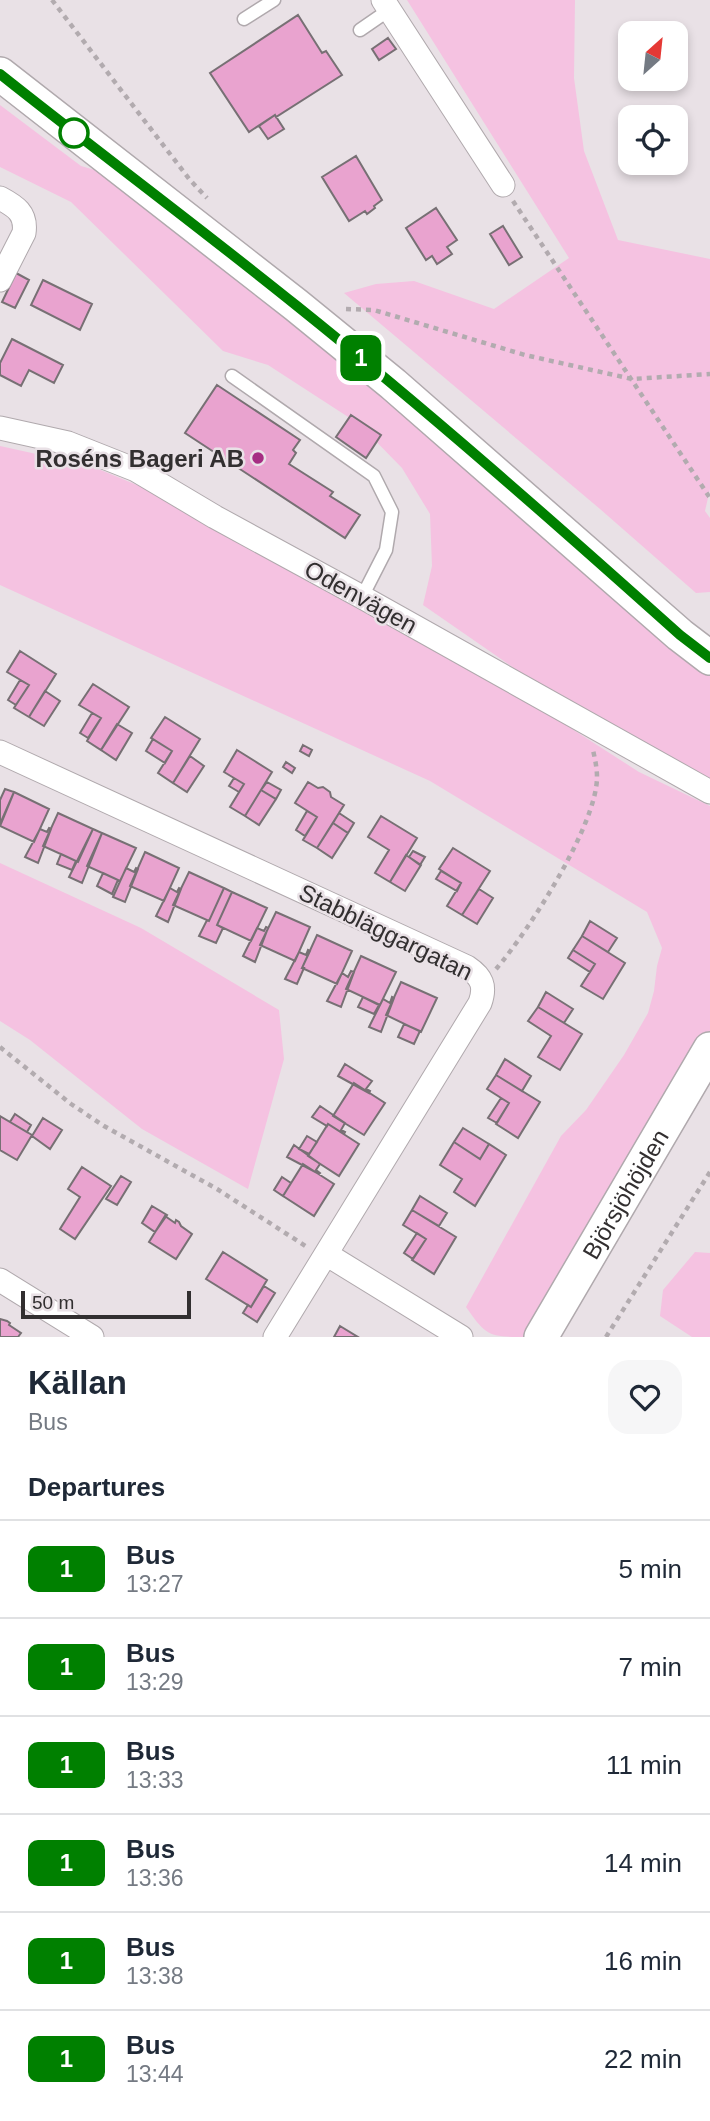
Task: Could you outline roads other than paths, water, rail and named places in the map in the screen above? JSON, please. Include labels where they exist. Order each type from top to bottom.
[{"type":"main road","points":[[0,74],[371,366],[680,635],[710,658]]},
{"type":"main road","name":"Björsjöhöjden","points":[[541,1337],[706,1068]]},
{"type":"street","points":[[386,5],[503,185]]},
{"type":"street","points":[[0,198],[22,213],[25,226],[0,280]]},
{"type":"street","name":"Odenvägen","points":[[0,428],[68,443],[136,470],[215,517],[710,792]]},
{"type":"street","name":"Stabbläggargatan","points":[[0,752],[467,967],[477,973],[482,981],[483,995],[480,1003],[275,1337]]},
{"type":"street","points":[[323,1260],[461,1337]]},
{"type":"street","points":[[0,1280],[92,1337]]},
{"type":"lane","points":[[244,19],[274,0]]},
{"type":"lane","points":[[360,30],[386,5]]},
{"type":"lane","points":[[232,376],[374,476],[393,512],[386,550],[362,597]]},
{"type":"place","name":"Roséns Bageri AB","points":[[258,458]]}]
